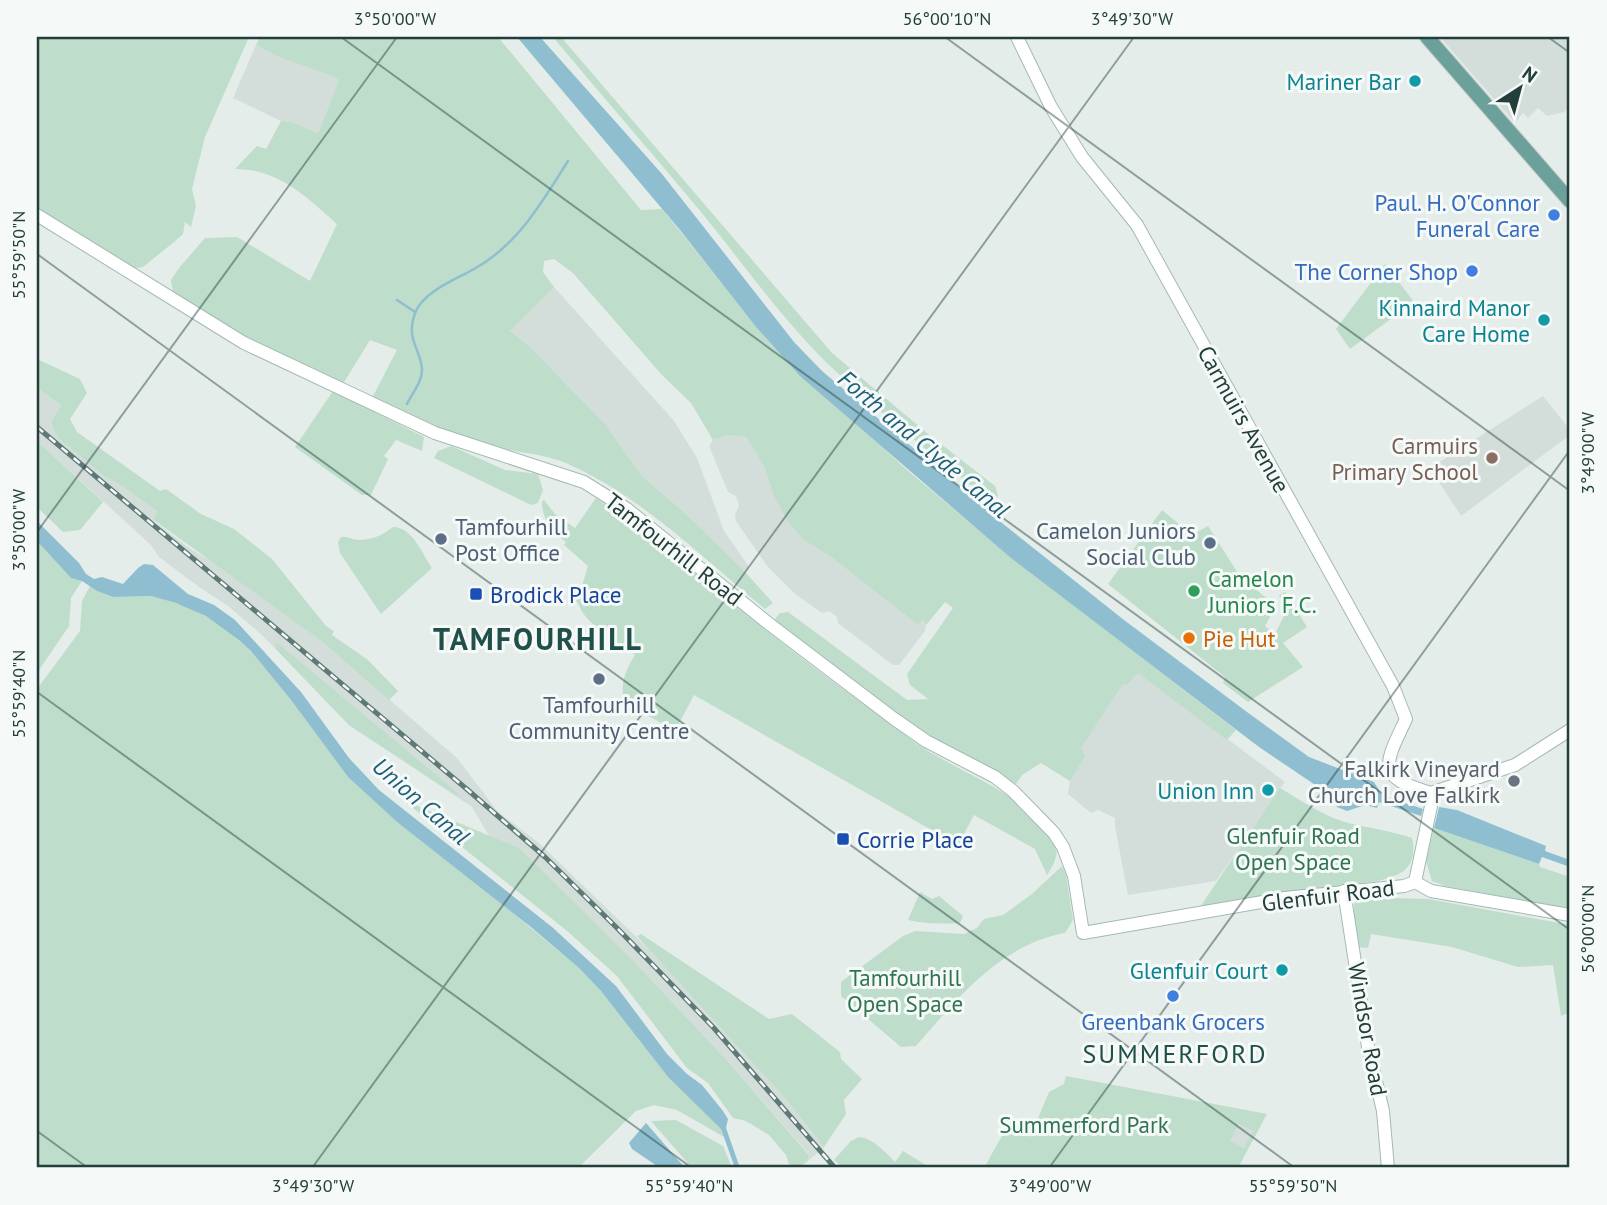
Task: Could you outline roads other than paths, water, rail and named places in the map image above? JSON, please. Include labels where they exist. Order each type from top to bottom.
[{"type":"main road","name":"Carmuirs Avenue","points":[[1017,37],[1051,107],[1082,157],[1137,225],[1393,686],[1406,719],[1390,752],[1392,774],[1431,800]]},
{"type":"main road","points":[[1427,37],[1570,201]]},
{"type":"main road","name":"Tamfourhill Road","points":[[37,215],[244,343],[386,411],[459,442],[572,477],[626,509],[768,623],[893,718],[926,741],[995,777],[1013,790],[1055,833],[1063,847],[1074,876],[1083,933]]},
{"type":"main road","points":[[1415,882],[1431,800],[1515,765],[1570,730]]},
{"type":"main road","name":"Glenfuir Road","points":[[1083,933],[1285,898],[1404,886],[1415,882],[1431,891],[1570,915]]},
{"type":"main road","name":"Windsor Road","points":[[1343,891],[1360,1006],[1383,1111],[1388,1168]]},
{"type":"water","points":[[517,37],[540,37],[662,174],[794,342],[822,371],[1002,523],[1124,620],[1247,712],[1309,757],[1374,782],[1382,795],[1423,809],[1421,816],[1379,802],[1377,808],[1365,805],[1347,811],[1337,807],[1333,797],[1259,747],[1011,558],[800,376],[757,328],[680,230]]},
{"type":"water","points":[[37,521],[79,563],[86,574],[94,579],[102,577],[123,584],[144,564],[153,565],[188,594],[214,605],[235,620],[301,692],[349,758],[379,790],[552,927],[616,986],[667,1054],[702,1085],[723,1111],[728,1119],[726,1128],[740,1168],[735,1168],[721,1129],[668,1077],[601,991],[579,968],[532,928],[397,822],[348,777],[251,651],[206,616],[176,603],[151,596],[113,597],[71,578],[37,541]]},
{"type":"water","points":[[1439,807],[1457,810],[1546,846],[1545,851],[1570,860],[1570,867],[1542,857],[1539,864],[1434,828]]},
{"type":"water","points":[[646,1123],[685,1168],[660,1168],[632,1149],[629,1143]]},
{"type":"waterway","points":[[407,404],[422,375],[412,331],[412,322],[419,305],[433,292],[504,248],[528,221],[568,161]]},
{"type":"waterway","points":[[397,300],[415,312]]},
{"type":"railway","points":[[37,427],[545,857],[713,1027],[835,1168]]},
{"type":"place","name":"Mariner Bar","points":[[1415,81]]},
{"type":"place","name":"Paul. H. O'Connor Funeral Care","points":[[1554,215]]},
{"type":"place","name":"The Corner Shop","points":[[1472,271]]},
{"type":"place","name":"Kinnaird Manor Care Home","points":[[1544,320]]},
{"type":"place","name":"Carmuirs Primary School","points":[[1492,458]]},
{"type":"place","name":"Tamfourhill Post Office","points":[[441,539]]},
{"type":"place","name":"Camelon Juniors Social Club","points":[[1210,543]]},
{"type":"place","name":"Camelon Juniors F.C.","points":[[1194,591]]},
{"type":"place","name":"Brodick Place","points":[[476,594]]},
{"type":"place","name":"Pie Hut","points":[[1189,638]]},
{"type":"place","name":"Tamfourhill Community Centre","points":[[599,679]]},
{"type":"place","name":"Falkirk Vineyard Church Love Falkirk","points":[[1514,781]]},
{"type":"place","name":"Union Inn","points":[[1268,790]]},
{"type":"place","name":"Corrie Place","points":[[843,839]]},
{"type":"place","name":"Glenfuir Court","points":[[1282,970]]},
{"type":"place","name":"Greenbank Grocers","points":[[1173,996]]},
{"type":"district","name":"TAMFOURHILL","points":[[538,638]]},
{"type":"district","name":"SUMMERFORD","points":[[1175,1053]]},
{"type":"water label","name":"Forth and Clyde Canal","points":[[924,444]]},
{"type":"water label","name":"Union Canal","points":[[421,801]]},
{"type":"park label","name":"Glenfuir Road Open Space","points":[[1293,848]]},
{"type":"park label","name":"Tamfourhill Open Space","points":[[905,990]]},
{"type":"park label","name":"Summerford Park","points":[[1084,1124]]}]
